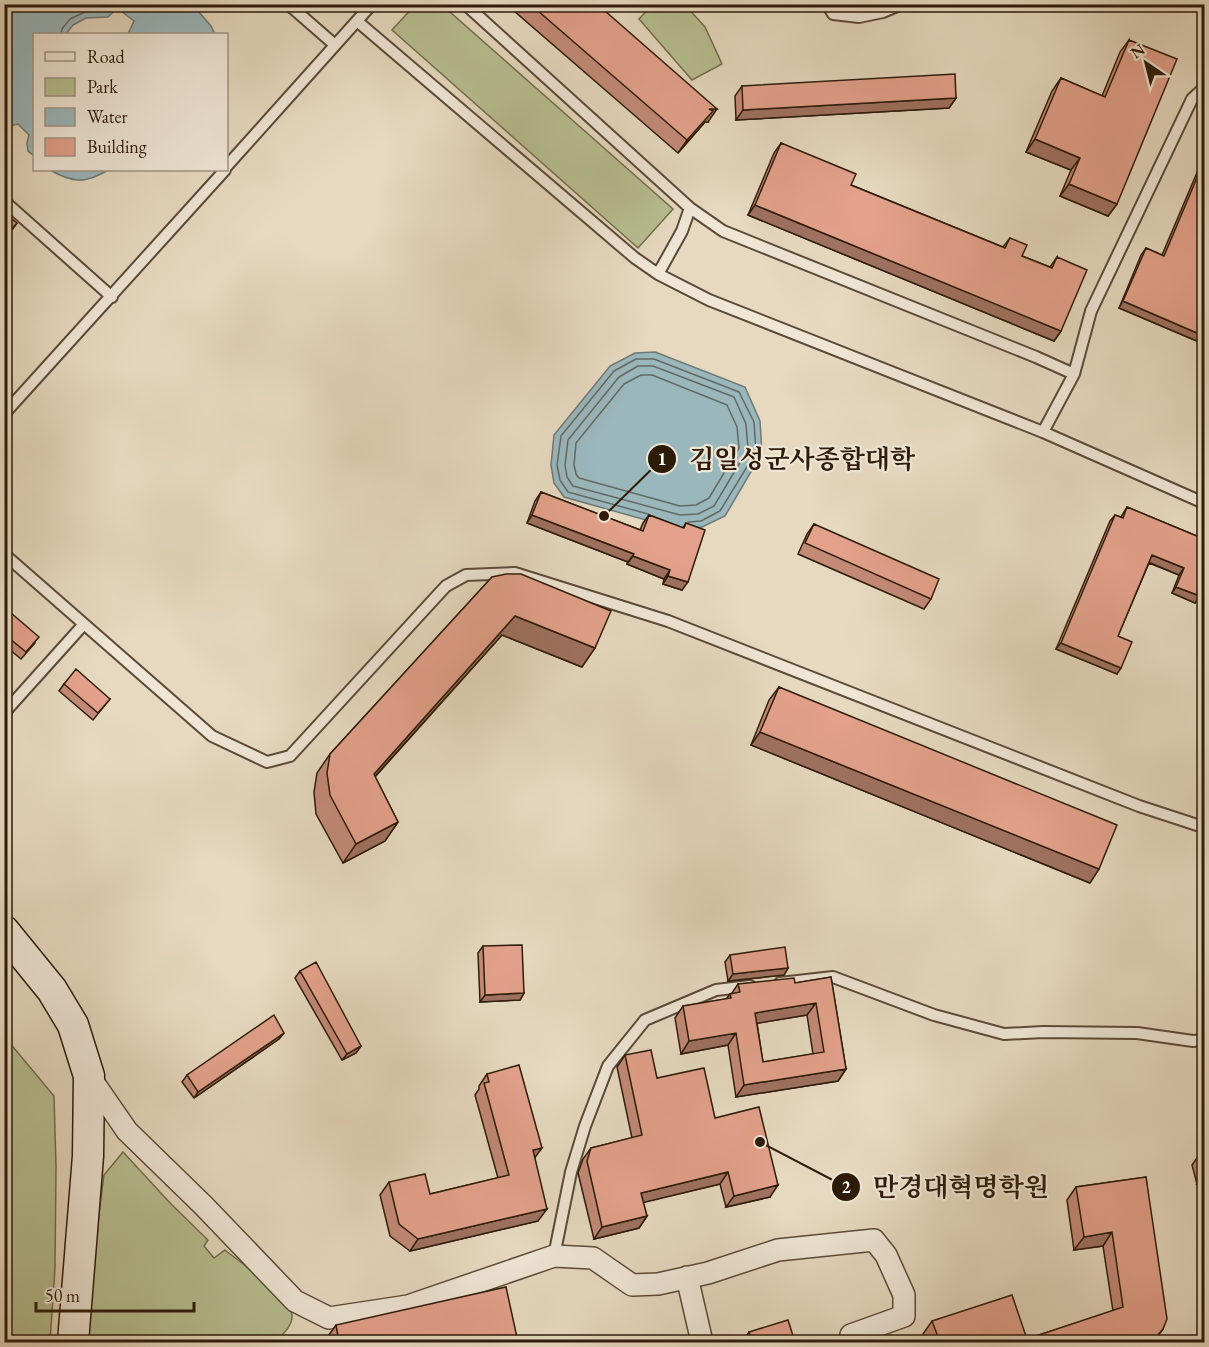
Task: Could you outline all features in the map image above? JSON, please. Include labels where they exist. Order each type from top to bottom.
[{"type":"main road","points":[[4,931],[52,990],[72,1025],[89,1076],[88,1156],[73,1342]]},
{"type":"street","points":[[89,1076],[127,1131],[204,1206],[295,1301],[329,1318],[408,1306],[554,1256],[593,1258],[632,1285],[658,1284],[708,1272],[778,1250],[874,1240],[886,1255],[904,1295],[904,1316],[851,1335]]},
{"type":"street","points":[[687,1277],[702,1342]]},
{"type":"lane","points":[[288,4],[335,45]]},
{"type":"lane","points":[[228,166],[372,4]]},
{"type":"lane","points":[[465,4],[690,208],[723,231],[1074,374]]},
{"type":"lane","points":[[827,4],[833,14],[859,17],[883,12],[902,4]]},
{"type":"lane","points":[[357,21],[635,258],[658,274],[709,300],[1043,432],[1204,503]]},
{"type":"lane","points":[[1043,432],[1074,374],[1091,311],[1192,99],[1204,88]]},
{"type":"lane","points":[[4,414],[223,171]]},
{"type":"lane","points":[[4,201],[112,297]]},
{"type":"lane","points":[[658,274],[682,231],[690,208]]},
{"type":"lane","points":[[4,554],[213,736],[267,762],[290,756],[446,586],[466,574],[515,573],[668,621],[1139,806],[1197,825],[1204,822]]},
{"type":"lane","points":[[4,713],[84,624]]},
{"type":"lane","points":[[774,984],[833,977],[934,1015],[1004,1034],[1137,1033],[1193,1041],[1204,1040]]},
{"type":"lane","points":[[554,1256],[571,1172],[585,1126],[608,1065],[645,1020],[716,990],[762,985]]},
{"type":"green space","points":[[415,5],[442,5],[673,209],[638,248],[392,30]]},
{"type":"green space","points":[[652,5],[685,5],[705,27],[722,64],[692,80],[639,19]]},
{"type":"green space","points":[[4,1036],[54,1096],[55,1268],[50,1342],[5,1342]]},
{"type":"green space","points":[[123,1152],[208,1240],[204,1246],[214,1258],[225,1250],[283,1299],[292,1319],[275,1342],[82,1342],[104,1175]]},
{"type":"water","points":[[16,5],[193,5],[214,33],[128,33],[134,21],[117,8],[108,17],[86,18],[73,25],[67,33],[33,33],[33,155],[28,151],[29,135],[18,124],[5,126],[5,19]]},
{"type":"water","points":[[52,171],[106,171],[86,180],[66,177]]},
{"type":"water","points":[[655,352],[745,387],[760,421],[762,453],[725,516],[702,527],[678,529],[564,497],[554,483],[551,465],[554,435],[610,366],[635,353]]},
{"type":"building","points":[[530,4],[597,4],[717,109],[709,109],[713,111],[687,140]]},
{"type":"building","points":[[1129,40],[1177,59],[1117,204],[1069,184],[1080,158],[1035,139],[1061,78],[1105,97]]},
{"type":"building","points":[[955,74],[956,98],[743,110],[742,86]]},
{"type":"building","points":[[781,143],[856,174],[851,185],[1005,248],[1010,238],[1027,245],[1022,256],[1052,268],[1057,257],[1087,270],[1061,331],[755,205]]},
{"type":"building","points":[[1204,161],[1204,336],[1123,301],[1146,248],[1164,256]]},
{"type":"building","points":[[4,213],[17,223],[4,237]]},
{"type":"building","points":[[541,492],[643,531],[649,515],[684,528],[686,523],[705,530],[688,582],[668,576],[670,570],[633,556],[634,554],[532,515]]},
{"type":"building","points":[[1127,507],[1204,539],[1204,585],[1200,596],[1176,587],[1184,568],[1152,555],[1118,636],[1132,642],[1121,668],[1061,643],[1115,515],[1123,518]]},
{"type":"building","points":[[814,524],[939,579],[931,599],[805,543]]},
{"type":"building","points":[[521,574],[611,611],[595,648],[515,616],[374,774],[398,822],[356,844],[330,795],[327,773],[330,754],[492,577]]},
{"type":"building","points":[[4,607],[39,637],[26,652],[4,634]]},
{"type":"building","points":[[76,669],[110,699],[98,713],[64,684]]},
{"type":"building","points":[[779,687],[1117,825],[1099,869],[760,732]]},
{"type":"building","points":[[522,945],[524,993],[485,995],[483,946]]},
{"type":"building","points":[[785,947],[788,968],[733,974],[730,955]]},
{"type":"building","points":[[316,962],[361,1046],[347,1054],[300,971]]},
{"type":"building","points":[[831,977],[846,1069],[744,1085],[736,1033],[689,1041],[683,1006],[731,998],[730,994],[740,992],[738,984],[794,978],[795,983]],"holes":[[[816,1003],[824,1052],[763,1062],[755,1013]]]},
{"type":"building","points":[[274,1015],[284,1033],[198,1092],[187,1075]]},
{"type":"building","points":[[651,1050],[657,1078],[704,1068],[715,1118],[759,1107],[778,1185],[734,1196],[728,1172],[641,1193],[647,1216],[602,1227],[587,1161],[591,1148],[642,1135],[625,1055]]},
{"type":"building","points":[[519,1065],[542,1148],[533,1150],[547,1209],[418,1239],[399,1224],[389,1182],[425,1174],[430,1194],[509,1175],[484,1083],[489,1082],[487,1074]]},
{"type":"building","points":[[1204,1156],[1204,1176],[1202,1177],[1197,1158]]},
{"type":"building","points":[[1146,1177],[1167,1319],[1163,1329],[1156,1337],[1148,1342],[940,1342],[932,1321],[1012,1295],[1027,1339],[1123,1307],[1112,1232],[1084,1237],[1076,1187]]},
{"type":"building","points":[[506,1287],[518,1342],[339,1342],[336,1325]]},
{"type":"building","points":[[788,1320],[795,1342],[753,1342],[749,1332]]},
{"type":"place","name":"김일성군사종합대학","points":[[604,516]]},
{"type":"place","name":"만경대혁명학원","points":[[760,1142]]}]
